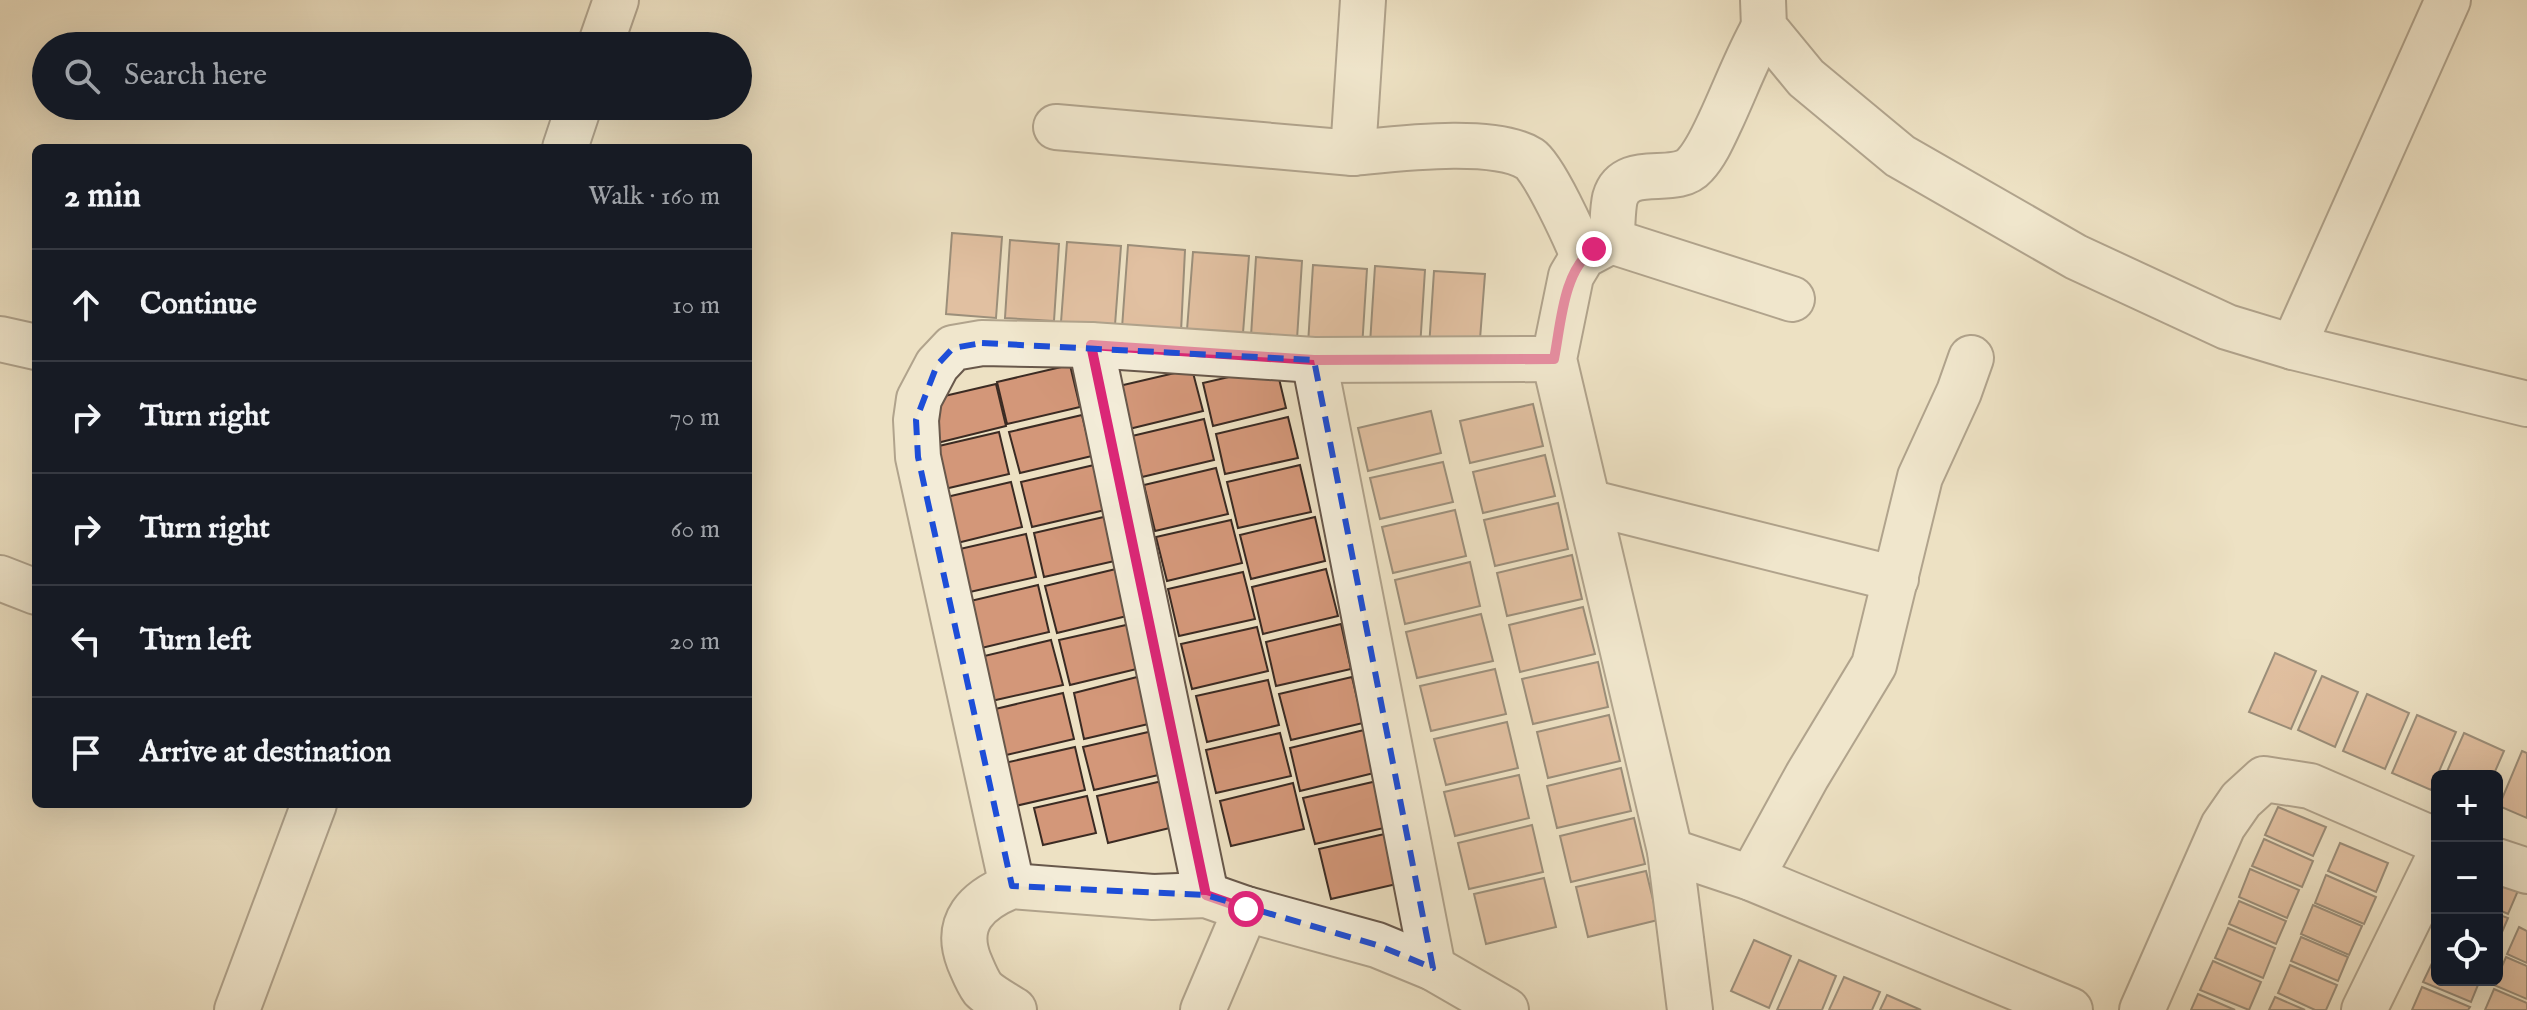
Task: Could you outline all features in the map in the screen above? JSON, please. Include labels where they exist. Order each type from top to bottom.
[{"type":"street","points":[[605,32],[616,0]]},
{"type":"street","points":[[1353,153],[1363,0]]},
{"type":"street","points":[[2293,347],[2448,0]]},
{"type":"street","points":[[1764,13],[1806,78],[1900,156],[2076,257],[2227,327],[2293,347],[2527,404]]},
{"type":"street","points":[[1690,1010],[1670,851],[1554,359],[1571,276],[1597,249],[1616,197],[1625,183],[1640,177],[1672,176],[1694,168],[1710,144],[1764,13]]},
{"type":"street","points":[[566,144],[574,120]]},
{"type":"street","points":[[1056,127],[1353,153],[1440,145],[1485,147],[1511,152],[1532,160],[1553,194],[1597,249],[1792,299]]},
{"type":"street","points":[[0,339],[32,346]]},
{"type":"street","points":[[1012,886],[918,457],[916,420],[919,399],[937,365],[953,348],[982,343],[1091,345],[1314,360],[1554,359]]},
{"type":"street","points":[[1091,345],[1206,895]]},
{"type":"street","points":[[1751,878],[1807,776],[1874,665],[1920,477],[1971,358]]},
{"type":"street","points":[[1314,360],[1433,968]]},
{"type":"street","points":[[1588,502],[1896,579]]},
{"type":"street","points":[[0,578],[32,590]]},
{"type":"street","points":[[2142,1010],[2223,826],[2241,800],[2264,779],[2310,786],[2431,838]]},
{"type":"street","points":[[237,1010],[313,808]]},
{"type":"street","points":[[1670,851],[1751,878],[2070,1010]]},
{"type":"street","points":[[2503,863],[2527,871]]},
{"type":"street","points":[[2364,1010],[2431,873]]},
{"type":"street","points":[[1014,1010],[984,990],[964,947],[965,926],[978,906],[990,895],[1012,886],[1153,897],[1206,895],[1377,945],[1433,968],[1499,1009]]},
{"type":"street","points":[[1203,1010],[1246,909]]},
{"type":"highlighted area","points":[[982,343],[1314,360],[1433,968],[1377,945],[1206,895],[1012,886],[918,457],[916,420],[937,365],[953,348]]},
{"type":"building","points":[[952,233],[1002,237],[996,318],[946,314]]},
{"type":"building","points":[[1010,240],[1059,244],[1054,321],[1005,318]]},
{"type":"building","points":[[1067,242],[1121,246],[1115,325],[1061,322]]},
{"type":"building","points":[[1128,245],[1185,250],[1181,332],[1122,328]]},
{"type":"building","points":[[1193,252],[1249,256],[1243,333],[1187,330]]},
{"type":"building","points":[[1256,257],[1302,261],[1297,339],[1251,336]]},
{"type":"building","points":[[1313,265],[1367,269],[1362,348],[1308,344]]},
{"type":"building","points":[[1375,266],[1425,270],[1420,348],[1370,344]]},
{"type":"building","points":[[1434,271],[1485,274],[1479,352],[1429,348]]},
{"type":"building","points":[[1070,365],[1080,407],[1007,424],[997,382]]},
{"type":"building","points":[[1276,366],[1286,408],[1213,426],[1203,383]]},
{"type":"building","points":[[1192,369],[1203,411],[1129,429],[1119,386]]},
{"type":"building","points":[[996,384],[1006,426],[933,444],[923,401]]},
{"type":"building","points":[[1533,404],[1543,446],[1470,463],[1460,421]]},
{"type":"building","points":[[1431,411],[1441,453],[1368,471],[1358,428]]},
{"type":"building","points":[[1082,415],[1092,456],[1020,473],[1009,432]]},
{"type":"building","points":[[1288,417],[1298,458],[1225,474],[1216,434]]},
{"type":"building","points":[[1204,419],[1214,460],[1142,477],[1132,436]]},
{"type":"building","points":[[999,432],[1009,474],[936,491],[926,449]]},
{"type":"building","points":[[1545,455],[1555,496],[1483,513],[1473,472]]},
{"type":"building","points":[[1443,462],[1453,502],[1380,519],[1370,478]]},
{"type":"building","points":[[1094,465],[1105,510],[1032,527],[1021,482]]},
{"type":"building","points":[[1300,465],[1311,512],[1238,528],[1227,482]]},
{"type":"building","points":[[1216,468],[1228,514],[1155,531],[1144,485]]},
{"type":"building","points":[[1011,482],[1022,527],[949,545],[938,499]]},
{"type":"building","points":[[1558,503],[1568,549],[1495,566],[1484,520]]},
{"type":"building","points":[[1455,510],[1466,556],[1393,573],[1382,527]]},
{"type":"building","points":[[1108,516],[1119,560],[1044,577],[1034,533]]},
{"type":"building","points":[[1315,517],[1325,561],[1251,579],[1240,535]]},
{"type":"building","points":[[1231,520],[1242,563],[1167,581],[1156,537]]},
{"type":"building","points":[[1026,534],[1036,577],[961,594],[951,551]]},
{"type":"building","points":[[1572,555],[1582,599],[1507,616],[1497,573]]},
{"type":"building","points":[[1470,562],[1480,606],[1405,624],[1395,580]]},
{"type":"building","points":[[1120,568],[1131,615],[1057,633],[1045,586]]},
{"type":"building","points":[[1326,569],[1338,616],[1263,634],[1252,587]]},
{"type":"building","points":[[1243,572],[1255,619],[1179,636],[1168,589]]},
{"type":"building","points":[[1038,585],[1049,632],[973,650],[962,603]]},
{"type":"building","points":[[1583,607],[1595,654],[1520,672],[1509,625]]},
{"type":"building","points":[[1481,614],[1493,661],[1417,678],[1406,632]]},
{"type":"building","points":[[1135,623],[1145,667],[1070,685],[1059,640]]},
{"type":"building","points":[[1341,624],[1351,669],[1276,686],[1266,642]]},
{"type":"building","points":[[1257,627],[1268,671],[1192,689],[1181,644]]},
{"type":"building","points":[[1051,640],[1063,685],[987,702],[976,658]]},
{"type":"building","points":[[2275,653],[2316,671],[2291,729],[2249,712]]},
{"type":"building","points":[[1598,662],[1608,707],[1533,724],[1522,679]]},
{"type":"building","points":[[1495,669],[1506,714],[1431,731],[1420,686]]},
{"type":"building","points":[[1145,675],[1157,722],[1084,739],[1074,693]]},
{"type":"building","points":[[2322,676],[2358,692],[2335,747],[2298,730]]},
{"type":"building","points":[[1352,677],[1363,723],[1291,740],[1279,694]]},
{"type":"building","points":[[1268,680],[1279,725],[1207,742],[1196,696]]},
{"type":"building","points":[[1063,693],[1074,739],[1002,756],[991,710]]},
{"type":"building","points":[[2367,694],[2409,713],[2385,769],[2343,751]]},
{"type":"building","points":[[1609,715],[1620,761],[1548,778],[1537,732]]},
{"type":"building","points":[[2417,715],[2456,732],[2440,770],[2431,770],[2431,790],[2392,773]]},
{"type":"building","points":[[1507,722],[1518,768],[1446,785],[1434,739]]},
{"type":"building","points":[[1157,730],[1167,773],[1094,790],[1083,747]]},
{"type":"building","points":[[1364,730],[1374,773],[1300,791],[1290,748]]},
{"type":"building","points":[[1280,733],[1291,776],[1216,793],[1206,750]]},
{"type":"building","points":[[2464,733],[2504,751],[2496,770],[2448,770]]},
{"type":"building","points":[[1075,747],[1085,790],[1011,807],[1000,764]]},
{"type":"building","points":[[2522,751],[2527,753],[2527,818],[2503,808],[2503,796]]},
{"type":"building","points":[[1621,768],[1631,811],[1557,828],[1547,786]]},
{"type":"building","points":[[1519,775],[1529,818],[1455,836],[1444,792]]},
{"type":"building","points":[[1171,779],[1182,825],[1108,843],[1097,796]]},
{"type":"building","points":[[1377,781],[1388,827],[1315,844],[1303,798]]},
{"type":"building","points":[[1293,783],[1304,829],[1231,846],[1220,801]]},
{"type":"building","points":[[1087,796],[1096,833],[1043,845],[1034,808]]},
{"type":"building","points":[[2278,807],[2326,827],[2313,856],[2265,835]]},
{"type":"building","points":[[1634,818],[1645,864],[1571,882],[1560,836]]},
{"type":"building","points":[[1532,825],[1543,872],[1469,889],[1458,843]]},
{"type":"building","points":[[1389,833],[1401,883],[1331,899],[1319,849]]},
{"type":"building","points":[[2264,839],[2313,861],[2302,887],[2252,866]]},
{"type":"building","points":[[2340,843],[2388,863],[2376,892],[2328,871]]},
{"type":"building","points":[[2250,869],[2299,890],[2287,918],[2239,897]]},
{"type":"building","points":[[1646,871],[1658,920],[1588,937],[1576,887]]},
{"type":"building","points":[[2326,875],[2376,897],[2364,924],[2315,903]]},
{"type":"building","points":[[1544,878],[1556,927],[1486,944],[1474,894]]},
{"type":"building","points":[[2503,879],[2520,886],[2508,914],[2503,912]]},
{"type":"building","points":[[2239,901],[2286,921],[2276,944],[2229,924]]},
{"type":"building","points":[[2313,905],[2362,926],[2349,955],[2301,934]]},
{"type":"building","points":[[2519,927],[2527,931],[2527,963],[2507,954]]},
{"type":"building","points":[[2228,928],[2275,948],[2263,978],[2215,958]]},
{"type":"building","points":[[2301,937],[2348,957],[2338,981],[2291,961]]},
{"type":"building","points":[[1754,940],[1791,956],[1769,1008],[1731,991]]},
{"type":"building","points":[[2506,957],[2527,966],[2527,999],[2496,986],[2503,986]]},
{"type":"building","points":[[1799,960],[1836,976],[1822,1010],[1777,1010]]},
{"type":"building","points":[[2213,961],[2261,982],[2249,1010],[2200,990]]},
{"type":"building","points":[[2290,965],[2337,985],[2326,1010],[2315,1010],[2278,993]]},
{"type":"building","points":[[2431,965],[2431,985],[2423,982]]},
{"type":"building","points":[[1844,977],[1880,992],[1872,1010],[1829,1010]]},
{"type":"building","points":[[2433,986],[2478,986],[2471,1002]]},
{"type":"building","points":[[2422,987],[2470,1007],[2468,1010],[2412,1010]]},
{"type":"building","points":[[2494,989],[2527,1003],[2527,1010],[2485,1010]]},
{"type":"building","points":[[2198,994],[2235,1010],[2191,1010]]},
{"type":"building","points":[[1887,995],[1921,1010],[1880,1010]]},
{"type":"building","points":[[2275,997],[2305,1010],[2269,1010]]},
{"type":"route","points":[[1246,909],[1206,895],[1091,345],[1314,360],[1554,359],[1571,276],[1583,256],[1594,249]]}]
